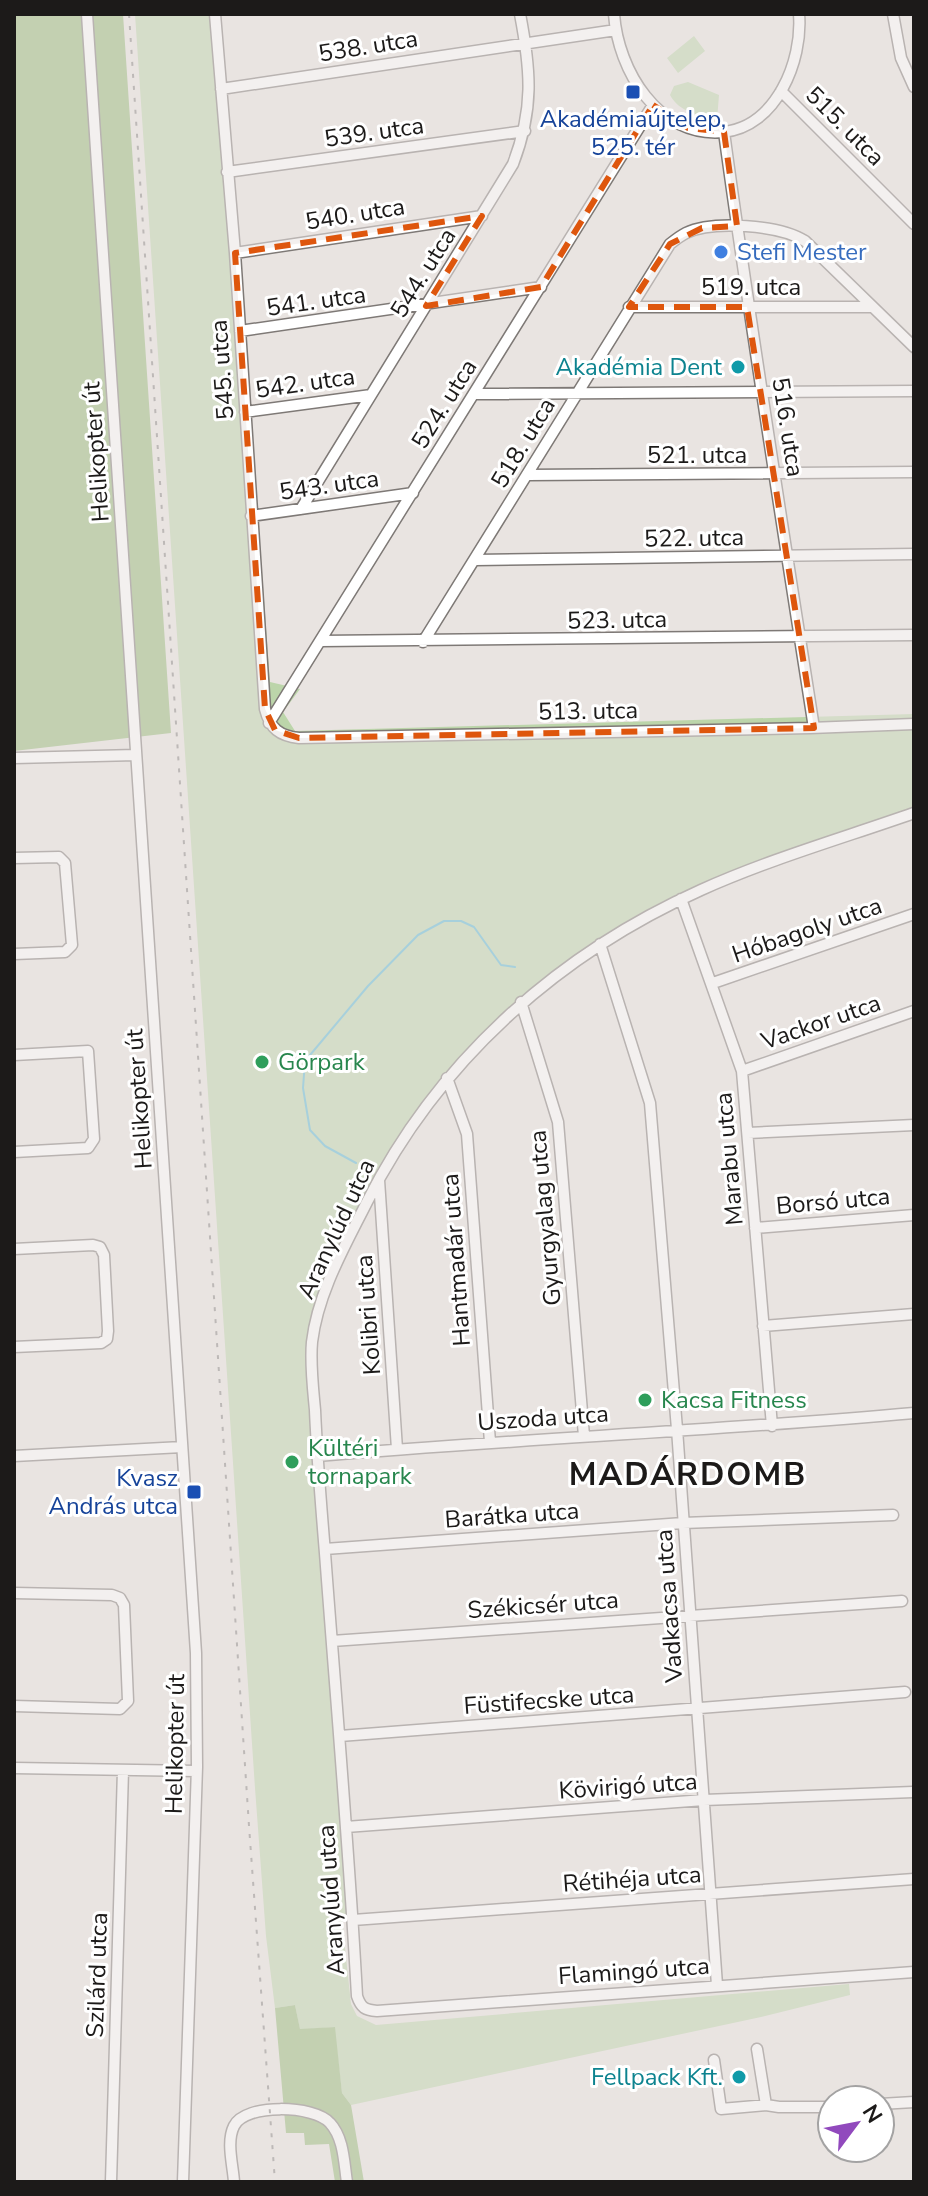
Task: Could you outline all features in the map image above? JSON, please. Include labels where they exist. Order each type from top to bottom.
[{"type":"street","name":"Helikopter út","points":[[87,14],[196,1653],[196,1771],[183,2182]]},
{"type":"street","name":"545. utca","points":[[215,14],[235,253],[265,709],[269,723]]},
{"type":"street","name":"544. utca","points":[[301,509],[513,164],[525,131],[530,89],[520,14]]},
{"type":"street","points":[[614,14],[629,71],[653,105],[671,120],[703,132],[724,132],[739,127],[755,118],[781,91],[795,57],[799,14]]},
{"type":"street","points":[[893,14],[901,58],[913,83]]},
{"type":"street","name":"538. utca","points":[[221,89],[616,30]]},
{"type":"street","name":"515. utca","points":[[781,91],[914,224]]},
{"type":"street","name":"524. utca","points":[[269,723],[653,105]]},
{"type":"street","name":"539. utca","points":[[227,172],[525,131]]},
{"type":"street","name":"516. utca","points":[[724,132],[747,307],[814,728]]},
{"type":"street","name":"540. utca","points":[[235,253],[482,216]]},
{"type":"street","name":"518. utca","points":[[423,642],[629,307],[670,244],[687,232],[737,226],[784,231],[799,237],[914,347]]},
{"type":"street","name":"541. utca","points":[[240,331],[541,287]]},
{"type":"street","name":"519. utca","points":[[629,307],[872,307]]},
{"type":"street","points":[[474,394],[914,391]]},
{"type":"street","name":"542. utca","points":[[245,412],[371,395]]},
{"type":"street","name":"521. utca","points":[[528,475],[914,472]]},
{"type":"street","name":"543. utca","points":[[251,516],[413,493]]},
{"type":"street","name":"522. utca","points":[[475,560],[914,554]]},
{"type":"street","name":"523. utca","points":[[321,641],[914,635]]},
{"type":"street","name":"513. utca","points":[[269,723],[283,736],[299,738],[914,724]]},
{"type":"street","points":[[14,758],[136,755]]},
{"type":"street","name":"Aranylúd utca","points":[[360,2005],[317,1456],[312,1344],[317,1313],[339,1256],[379,1178],[447,1078],[521,1002],[566,966],[681,899],[914,813]]},
{"type":"street","points":[[14,858],[59,857],[65,863],[72,945],[65,952],[14,954]]},
{"type":"street","name":"Marabu utca","points":[[681,899],[742,1071],[772,1426]]},
{"type":"street","name":"Hóbagoly utca","points":[[713,983],[914,914]]},
{"type":"street","name":"Vadkacsa utca","points":[[600,944],[650,1103],[717,1985]]},
{"type":"street","name":"Gyurgyalag utca","points":[[521,1002],[558,1122],[584,1436]]},
{"type":"street","name":"Vackor utca","points":[[742,1071],[914,1011]]},
{"type":"street","points":[[14,1055],[88,1051],[94,1139],[88,1148],[14,1152]]},
{"type":"street","name":"Hantmadár utca","points":[[447,1078],[467,1134],[490,1442]]},
{"type":"street","points":[[748,1133],[914,1125]]},
{"type":"street","name":"Kolibri utca","points":[[379,1178],[397,1449]]},
{"type":"street","name":"Borsó utca","points":[[755,1228],[914,1215]]},
{"type":"street","points":[[14,1249],[100,1247],[104,1255],[107,1339],[101,1343],[14,1347]]},
{"type":"street","points":[[763,1326],[914,1314]]},
{"type":"street","name":"Uszoda utca","points":[[317,1456],[677,1429],[772,1426],[914,1413]]},
{"type":"street","points":[[14,1456],[182,1447]]},
{"type":"street","name":"Barátka utca","points":[[325,1549],[683,1523],[893,1515]]},
{"type":"street","points":[[14,1593],[112,1595],[120,1598],[124,1605],[128,1701],[120,1709],[14,1706]]},
{"type":"street","name":"Székicsér utca","points":[[332,1641],[902,1601]]},
{"type":"street","name":"Füstifecske utca","points":[[340,1736],[905,1692]]},
{"type":"street","points":[[14,1768],[196,1771]]},
{"type":"street","name":"Szilárd utca","points":[[111,2182],[123,1770]]},
{"type":"street","name":"Kövirigó utca","points":[[346,1827],[704,1800],[913,1792]]},
{"type":"street","name":"Rétihéja utca","points":[[353,1920],[914,1879]]},
{"type":"street","name":"Flamingó utca","points":[[360,2005],[365,2010],[377,2011],[914,1972]]},
{"type":"street","points":[[757,2049],[766,2105]]},
{"type":"street","points":[[714,2060],[721,2109],[766,2105],[816,2107]]},
{"type":"street","points":[[234,2182],[232,2131],[239,2119],[251,2113],[302,2109],[323,2117],[332,2125],[337,2134],[347,2182]]},
{"type":"highlighted area","points":[[653,105],[688,128],[724,132],[737,226],[702,228],[670,244],[629,307],[747,307],[814,728],[299,738],[275,730],[265,709],[235,253],[482,216],[426,306],[541,287]]},
{"type":"green space","points":[[14,14],[123,14],[171,733],[14,751]]},
{"type":"green space","points":[[135,14],[221,14],[270,682],[300,689],[283,712],[295,731],[914,714],[914,808],[767,858],[681,893],[582,949],[494,1022],[455,1063],[387,1155],[326,1272],[312,1315],[307,1352],[306,1375],[349,1918],[342,1920],[351,2004],[357,2016],[376,2025],[849,1984],[850,1995],[351,2105],[342,2093],[334,2027],[300,2030],[295,2005],[275,2008],[266,1936],[255,1788]]},
{"type":"green space","points":[[694,36],[705,51],[678,73],[667,58]]},
{"type":"green space","points":[[688,82],[719,95],[717,120],[690,112],[674,101],[670,95],[674,86]]},
{"type":"green space","points":[[295,2005],[300,2029],[335,2027],[342,2093],[351,2105],[364,2182],[335,2182],[329,2144],[305,2145],[304,2133],[286,2133],[275,2008]]},
{"type":"waterway","points":[[356,1163],[325,1146],[310,1130],[303,1088],[305,1061],[368,986],[418,935],[444,921],[461,921],[474,927],[501,965],[515,967]]},
{"type":"railway","points":[[129,14],[275,2182]]},
{"type":"place","name":"Akadémiaújtelep, 525. tér","points":[[633,92]]},
{"type":"place","name":"Stefi Mester","points":[[721,252]]},
{"type":"place","name":"Akadémia Dent","points":[[738,367]]},
{"type":"place","name":"Görpark","points":[[262,1062]]},
{"type":"place","name":"Kacsa Fitness","points":[[645,1400]]},
{"type":"place","name":"Kültéri tornapark","points":[[292,1462]]},
{"type":"place","name":"Kvasz András utca","points":[[194,1492]]},
{"type":"place","name":"Fellpack Kft.","points":[[739,2077]]},
{"type":"district","name":"MADÁRDOMB","points":[[688,1474]]}]
